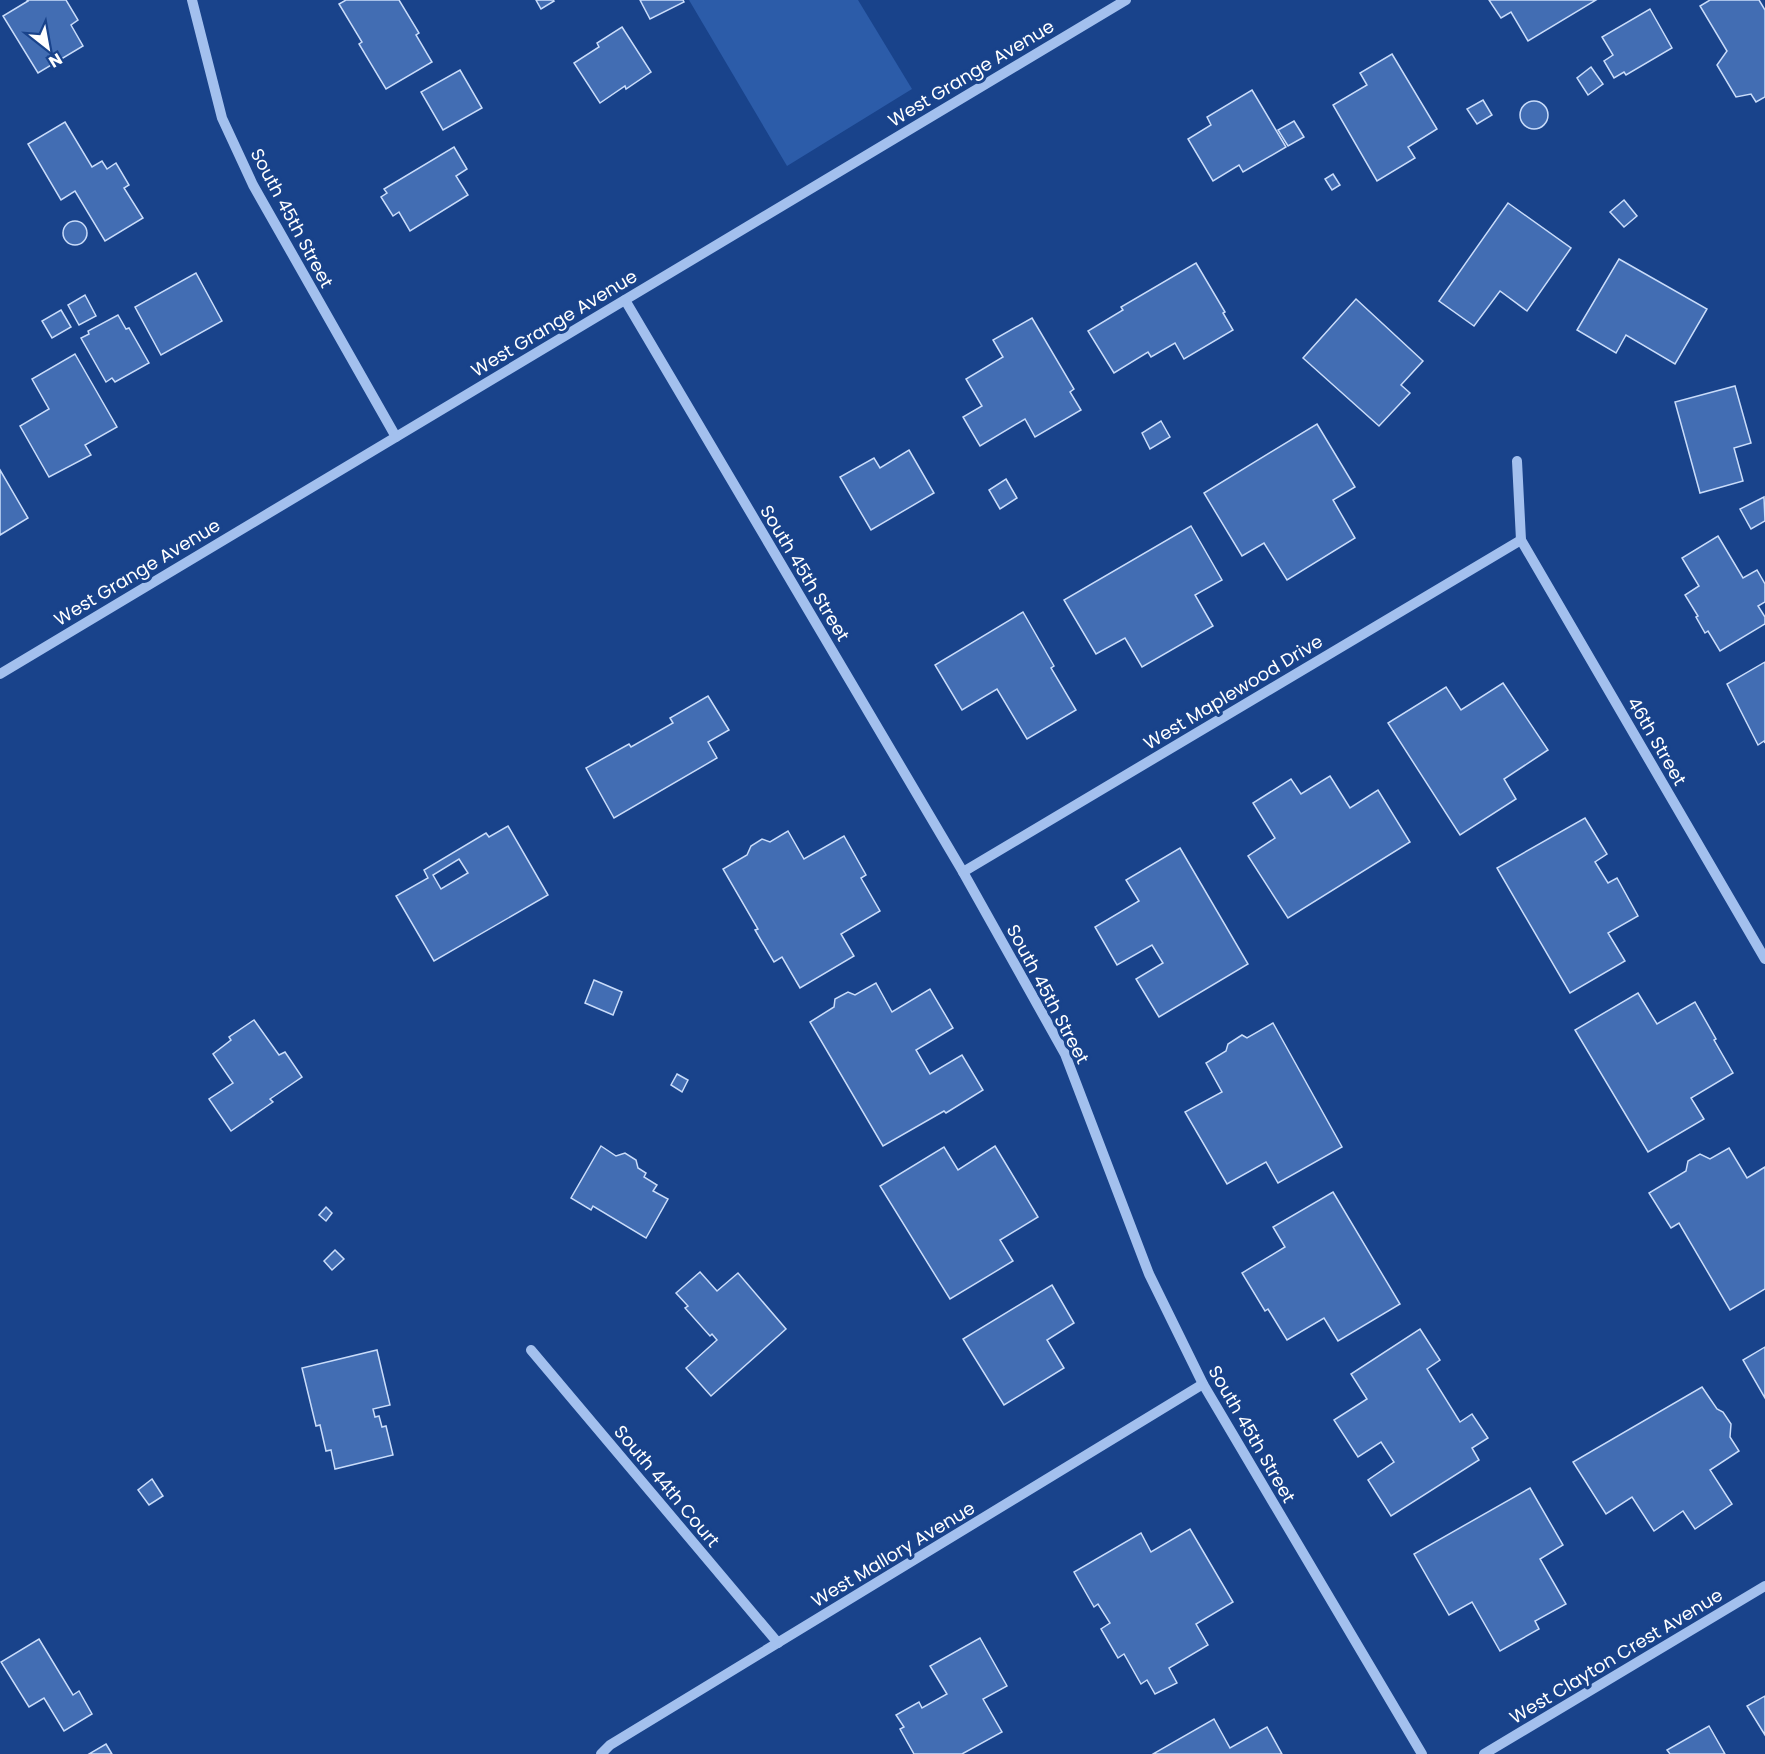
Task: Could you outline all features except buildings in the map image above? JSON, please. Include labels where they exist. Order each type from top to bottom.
[{"type":"street","name":"South 45th Street","points":[[192,0],[222,118],[253,185],[396,437]]},
{"type":"street","name":"West Grange Avenue","points":[[0,674],[1125,0]]},
{"type":"street","name":"South 45th Street","points":[[625,300],[963,872],[1065,1054],[1149,1274],[1203,1384],[1422,1754]]},
{"type":"street","points":[[1517,461],[1521,540]]},
{"type":"street","name":"West Maplewood Drive","points":[[963,872],[1521,540]]},
{"type":"street","name":"46th Street","points":[[1521,540],[1765,959]]},
{"type":"street","name":"South 44th Court","points":[[531,1350],[778,1643]]},
{"type":"street","name":"West Mallory Avenue","points":[[601,1754],[610,1745],[1203,1384]]},
{"type":"street","name":"West Clayton Crest Avenue","points":[[1484,1754],[1765,1586]]},
{"type":"shaded area","points":[[689,0],[858,0],[912,89],[787,166]]}]
